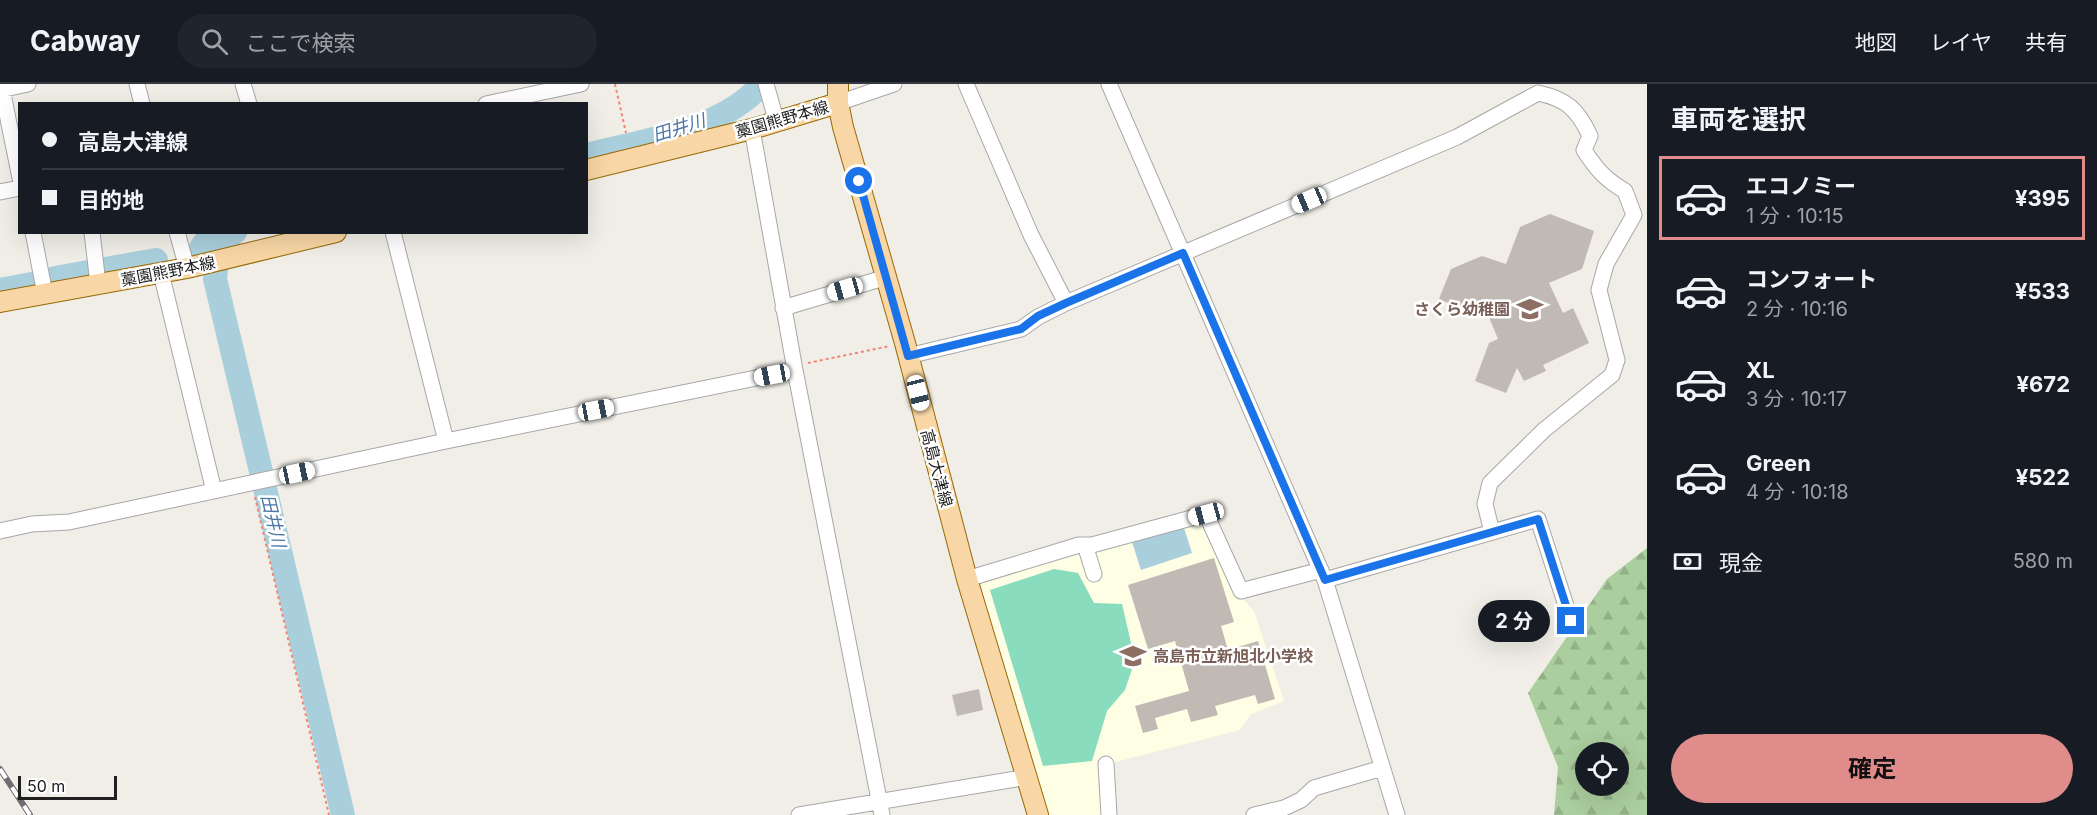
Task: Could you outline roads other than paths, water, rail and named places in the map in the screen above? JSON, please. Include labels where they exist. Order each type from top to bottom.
[{"type":"main road","name":"藁園熊野本線","points":[[588,170],[752,129],[838,94]]},
{"type":"main road","name":"高島大津線","points":[[838,94],[967,579],[1038,815]]},
{"type":"main road","name":"藁園熊野本線","points":[[0,302],[45,294],[98,275],[161,273],[328,234]]},
{"type":"street","points":[[18,158],[15,127],[1,90],[28,84]]},
{"type":"street","points":[[137,84],[142,102]]},
{"type":"street","points":[[243,84],[248,102]]},
{"type":"street","points":[[495,102],[580,84]]},
{"type":"street","points":[[838,94],[894,84]]},
{"type":"street","points":[[966,84],[1030,235],[1066,303]]},
{"type":"street","points":[[1109,84],[1323,575],[1397,815]]},
{"type":"street","points":[[767,87],[776,120]]},
{"type":"street","points":[[907,350],[1021,329],[1038,316],[1066,303],[1457,137],[1538,93],[1559,97],[1581,117],[1590,136],[1584,150],[1596,170],[1609,182],[1625,191],[1634,215],[1606,264],[1599,290],[1617,360],[1612,375],[1537,437],[1490,483],[1485,504],[1492,532]]},
{"type":"street","points":[[752,129],[783,308],[880,809]]},
{"type":"street","points":[[0,192],[18,188]]},
{"type":"street","points":[[33,234],[45,294]]},
{"type":"street","points":[[92,234],[98,275]]},
{"type":"street","points":[[178,234],[194,267]]},
{"type":"street","points":[[394,234],[446,441]]},
{"type":"street","points":[[161,273],[214,491]]},
{"type":"street","points":[[783,308],[887,277]]},
{"type":"street","points":[[0,531],[32,524],[69,522],[446,441],[795,370]]},
{"type":"street","points":[[967,579],[1085,545],[1206,514],[1241,591],[1323,575],[1538,519],[1571,621]]},
{"type":"street","points":[[1085,545],[1094,574]]},
{"type":"street","points":[[1106,764],[1109,815]]},
{"type":"street","points":[[1254,815],[1284,808],[1301,800],[1314,788],[1382,768]]},
{"type":"street","points":[[799,815],[880,809],[1028,777]]},
{"type":"water","points":[[1183,525],[1192,553],[1141,570],[1132,542]]},
{"type":"waterway","name":"田井川","points":[[588,155],[680,132],[704,123],[745,100],[762,84]]},
{"type":"waterway","points":[[201,248],[211,234]]},
{"type":"waterway","name":"田井川","points":[[233,234],[222,247],[215,279],[343,815]]},
{"type":"waterway","points":[[55,278],[156,260]]},
{"type":"waterway","points":[[0,290],[37,283]]},
{"type":"railway","points":[[0,769],[30,815]]},
{"type":"place","name":"さくら幼稚園","points":[[1530,309]]},
{"type":"place","name":"高島市立新旭北小学校","points":[[1133,656]]}]
